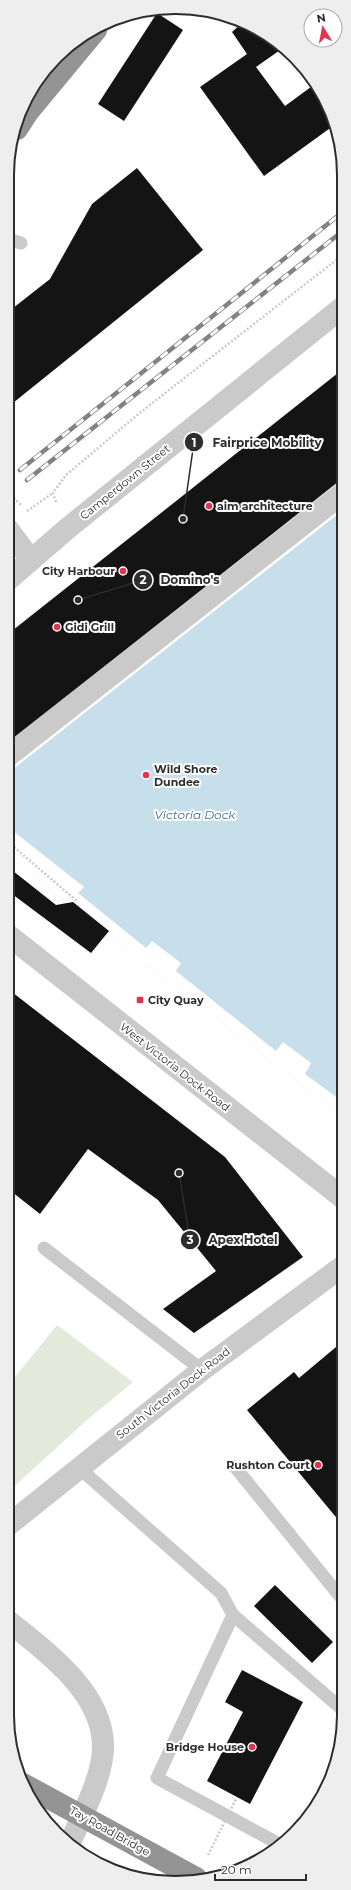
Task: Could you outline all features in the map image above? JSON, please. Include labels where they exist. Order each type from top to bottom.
[{"type":"highway","points":[[25,116],[88,40]]},
{"type":"highway","name":"Tay Road Bridge","points":[[32,1789],[191,1876]]},
{"type":"street","name":"Camperdown Street","points":[[32,560],[68,528],[337,312]]},
{"type":"street","points":[[14,751],[337,498]]},
{"type":"street","points":[[14,537],[32,560],[14,575]]},
{"type":"street","name":"West Victoria Dock Road","points":[[14,940],[337,1193]]},
{"type":"street","name":"South Victoria Dock Road","points":[[14,1520],[78,1467],[202,1370],[337,1270]]},
{"type":"street","points":[[14,1626],[53,1658],[83,1688],[98,1720],[103,1744],[99,1772],[72,1838]]},
{"type":"lane","points":[[44,1248],[202,1370]]},
{"type":"lane","points":[[235,1466],[337,1590]]},
{"type":"lane","points":[[78,1467],[221,1593],[233,1615],[337,1705]]},
{"type":"lane","points":[[233,1615],[156,1778],[275,1842]]},
{"type":"path","points":[[14,498],[28,512],[53,493],[66,475],[142,411],[337,259]]},
{"type":"path","points":[[53,493],[68,528]]},
{"type":"path","points":[[14,847],[78,902]]},
{"type":"path","points":[[198,1875],[237,1797]]},
{"type":"green space","points":[[57,1325],[133,1382],[87,1420],[14,1487],[14,1378]]},
{"type":"water","name":"Victoria Dock","points":[[337,515],[337,1112],[14,861],[14,768]]},
{"type":"pier","points":[[14,832],[84,887],[78,893],[146,948],[152,941],[181,963],[176,971],[276,1051],[283,1042],[311,1063],[305,1074],[337,1098],[337,1112],[14,861]]},
{"type":"building","points":[[156,15],[159,15],[183,30],[124,121],[98,104]]},
{"type":"building","points":[[238,27],[265,41],[279,51],[256,67],[285,106],[311,87],[325,114],[329,129],[264,176],[200,87],[247,54],[232,32]]},
{"type":"building","points":[[137,168],[203,250],[14,402],[14,307],[50,279],[92,204]]},
{"type":"building","points":[[337,374],[337,483],[14,738],[14,629]]},
{"type":"building","points":[[14,872],[56,905],[73,902],[109,931],[91,953],[14,895]]},
{"type":"building","points":[[14,994],[225,1157],[303,1257],[194,1333],[163,1309],[216,1271],[158,1200],[88,1149],[40,1214],[14,1194]]},
{"type":"building","name":"Rushton Court","points":[[337,1346],[337,1518],[247,1410],[294,1372],[299,1378]]},
{"type":"building","points":[[275,1585],[333,1642],[312,1663],[254,1606]]},
{"type":"building","name":"Bridge House","points":[[242,1670],[303,1702],[250,1804],[207,1781],[243,1712],[225,1702]]},
{"type":"railway","points":[[20,470],[337,217]]},
{"type":"railway","points":[[27,480],[337,236]]},
{"type":"place","name":"aim architecture","points":[[209,506]]},
{"type":"place","name":"Fairprice Mobility","points":[[183,519]]},
{"type":"place","name":"City Harbour","points":[[123,571]]},
{"type":"place","name":"Domino's","points":[[78,600]]},
{"type":"place","name":"Gidi Grill","points":[[57,627]]},
{"type":"place","name":"Wild Shore Dundee","points":[[146,775]]},
{"type":"place","name":"City Quay","points":[[140,1000]]},
{"type":"place","name":"Apex Hotel","points":[[179,1173]]},
{"type":"place","name":"Rushton Court","points":[[318,1465]]},
{"type":"place","name":"Bridge House","points":[[252,1747]]}]
